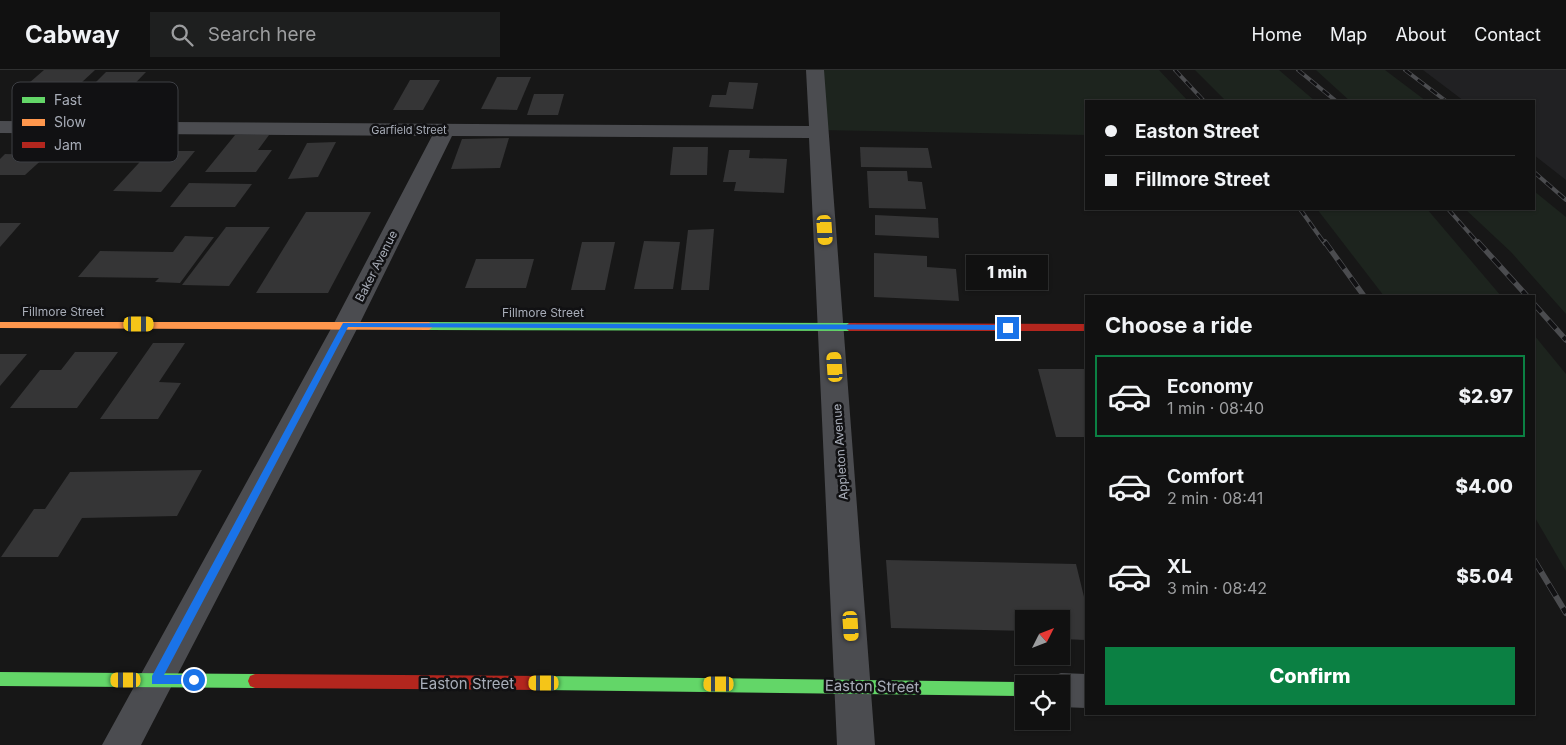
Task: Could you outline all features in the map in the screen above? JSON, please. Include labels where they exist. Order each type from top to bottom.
[{"type":"street","name":"Appleton Avenue","points":[[815,70],[817,132],[832,327],[856,745]]},
{"type":"street","name":"Garfield Street","points":[[178,128],[817,132]]},
{"type":"street","name":"Baker Avenue","points":[[121,745],[346,325],[445,130]]},
{"type":"street","name":"Fillmore Street","points":[[0,325],[1085,328]]},
{"type":"street","name":"Easton Street","points":[[0,679],[854,686],[1015,690]]},
{"type":"street","points":[[1070,690],[1085,691]]},
{"type":"shaded area","points":[[816,70],[1159,70],[1187,100],[1085,100],[1085,135],[819,130]]},
{"type":"shaded area","points":[[1195,70],[1279,70],[1314,100],[1225,100]]},
{"type":"shaded area","points":[[1316,70],[1385,70],[1425,100],[1349,100]]},
{"type":"shaded area","points":[[1423,70],[1566,70],[1566,180],[1535,156],[1535,100],[1463,100]]},
{"type":"shaded area","points":[[1535,192],[1566,217],[1566,314],[1511,252],[1466,210],[1535,210]]},
{"type":"shaded area","points":[[1318,210],[1428,210],[1500,295],[1383,295]]},
{"type":"shaded area","points":[[1535,336],[1566,374],[1566,571],[1535,518]]},
{"type":"building","points":[[44,70],[95,70],[82,82],[30,82]]},
{"type":"building","points":[[106,72],[146,72],[136,82],[96,82]]},
{"type":"building","points":[[497,77],[531,77],[517,110],[481,109]]},
{"type":"building","points":[[410,80],[440,80],[423,110],[393,110]]},
{"type":"building","points":[[729,82],[758,83],[753,109],[709,107],[712,95],[726,95]]},
{"type":"building","points":[[534,94],[564,94],[558,115],[527,115]]},
{"type":"building","points":[[235,135],[269,135],[258,150],[272,150],[256,172],[205,172]]},
{"type":"building","points":[[509,138],[500,168],[451,169],[462,139]]},
{"type":"building","points":[[336,142],[318,177],[288,179],[307,143]]},
{"type":"building","points":[[673,147],[708,147],[707,175],[670,175]]},
{"type":"building","points":[[860,147],[928,148],[932,168],[861,167]]},
{"type":"building","points":[[729,150],[750,150],[749,158],[787,159],[784,193],[734,191],[736,182],[723,182]]},
{"type":"building","points":[[178,151],[195,151],[161,192],[113,191],[140,162],[178,162]]},
{"type":"building","points":[[5,154],[12,154],[12,162],[39,162],[25,175],[0,175],[0,159]]},
{"type":"building","points":[[867,171],[907,171],[908,181],[922,182],[926,209],[869,208]]},
{"type":"building","points":[[189,183],[252,184],[235,207],[170,207]]},
{"type":"building","points":[[306,212],[371,212],[328,293],[256,293]]},
{"type":"building","points":[[875,215],[938,218],[939,238],[875,235]]},
{"type":"building","points":[[0,223],[21,223],[0,247]]},
{"type":"building","points":[[226,227],[270,227],[229,286],[182,285]]},
{"type":"building","points":[[714,229],[709,290],[681,290],[688,230]]},
{"type":"building","points":[[185,236],[214,237],[180,283],[155,282],[159,278],[78,277],[100,251],[173,252]]},
{"type":"building","points":[[644,241],[680,242],[673,289],[634,289]]},
{"type":"building","points":[[582,242],[615,242],[605,290],[571,290]]},
{"type":"building","points":[[874,253],[927,256],[927,267],[956,269],[959,301],[874,297]]},
{"type":"building","points":[[476,259],[534,259],[526,288],[465,288]]},
{"type":"building","points":[[153,343],[185,343],[159,382],[181,383],[158,419],[100,419]]},
{"type":"building","points":[[75,352],[118,352],[77,408],[10,408],[40,370],[61,370]]},
{"type":"building","points":[[0,354],[27,354],[0,386]]},
{"type":"building","points":[[1038,369],[1085,369],[1085,437],[1056,437]]},
{"type":"building","points":[[202,470],[177,516],[82,518],[58,557],[1,557],[34,509],[45,509],[70,472]]},
{"type":"building","points":[[886,560],[1076,564],[1085,601],[1085,640],[1070,639],[1070,610],[1015,610],[1015,631],[891,628]]},
{"type":"railway","points":[[1175,70],[1203,100]]},
{"type":"railway","points":[[1298,70],[1335,100]]},
{"type":"railway","points":[[1405,70],[1445,100]]},
{"type":"railway","points":[[1535,173],[1566,200]]},
{"type":"railway","points":[[1301,210],[1325,244]]},
{"type":"railway","points":[[1449,210],[1479,244]]},
{"type":"railway","points":[[1325,242],[1363,295]]},
{"type":"railway","points":[[1478,242],[1526,295]]},
{"type":"railway","points":[[1535,305],[1566,340]]},
{"type":"railway","points":[[1535,562],[1566,613]]},
{"type":"traffic: fast","points":[[429,326],[849,327]]},
{"type":"traffic: fast","points":[[0,679],[255,681]]},
{"type":"traffic: fast","points":[[544,683],[1015,689]]},
{"type":"traffic: slow","points":[[0,325],[429,326]]},
{"type":"traffic: jam","points":[[849,327],[1085,328]]},
{"type":"traffic: jam","points":[[255,681],[544,683]]},
{"type":"route","points":[[194,680],[155,680],[346,325],[1008,328]]}]
